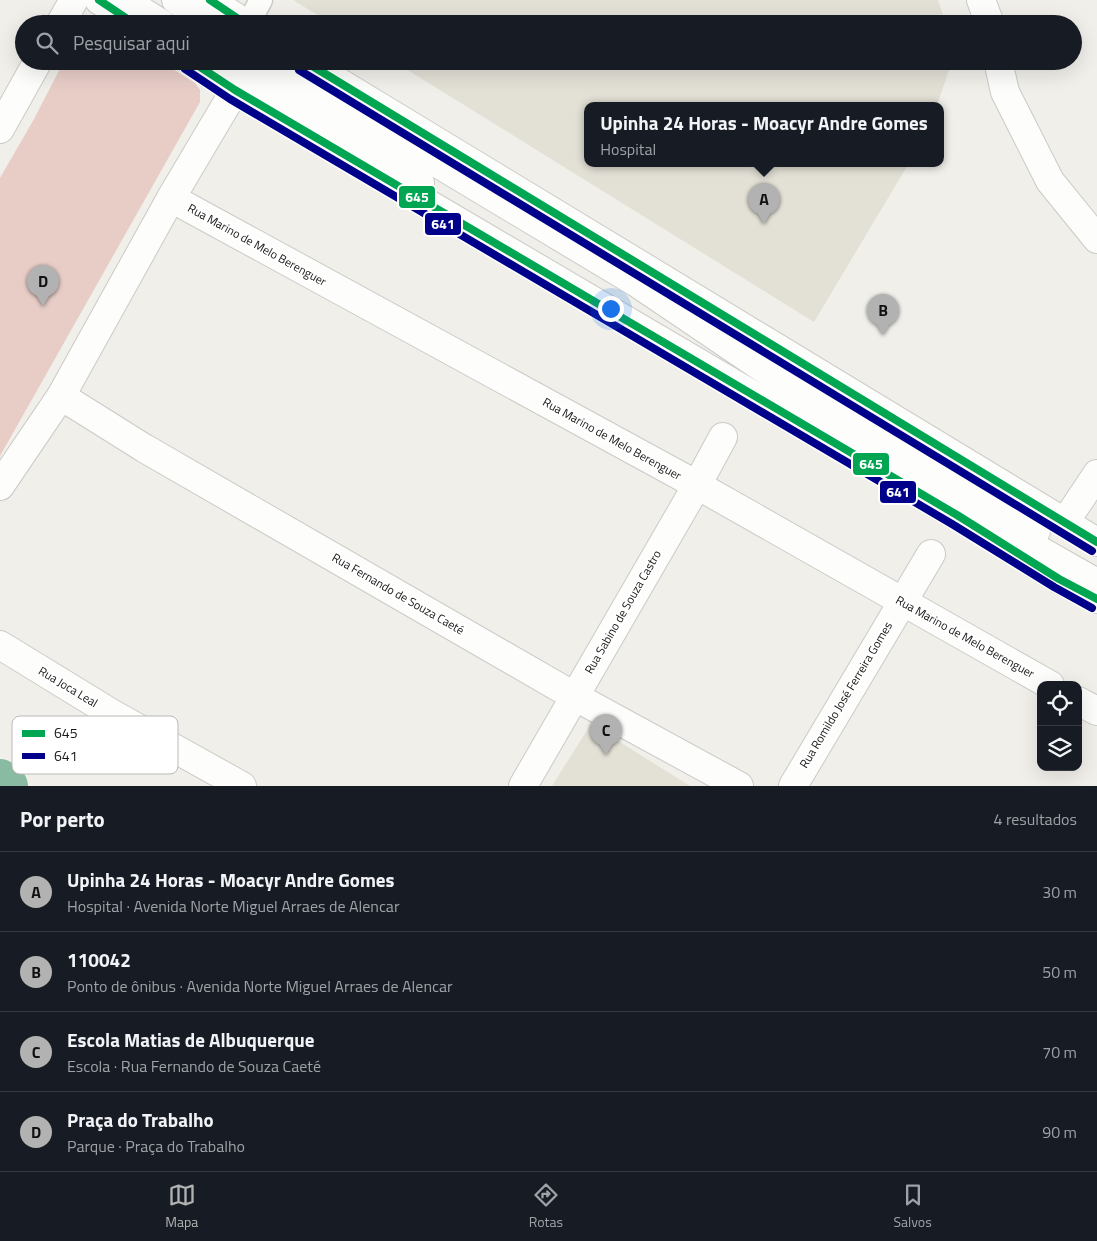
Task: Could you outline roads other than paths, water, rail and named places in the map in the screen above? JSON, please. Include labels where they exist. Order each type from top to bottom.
[{"type":"street","points":[[65,15],[74,0]]},
{"type":"street","points":[[99,0],[122,15]]},
{"type":"street","points":[[124,0],[148,15]]},
{"type":"street","points":[[176,0],[200,15]]},
{"type":"street","points":[[210,0],[233,15]]},
{"type":"street","points":[[981,0],[987,15]]},
{"type":"street","points":[[2,118],[32,70]]},
{"type":"street","points":[[205,70],[235,90],[956,515],[1059,579],[1097,599]]},
{"type":"street","points":[[236,70],[322,124],[773,396],[1097,583]]},
{"type":"street","points":[[287,70],[362,118],[637,283],[782,382],[904,455],[1097,565]]},
{"type":"street","points":[[319,70],[1097,542]]},
{"type":"street","points":[[1000,70],[1005,92],[1050,181],[1097,239]]},
{"type":"street","points":[[0,486],[61,396],[235,90]]},
{"type":"street","name":"Rua Marino de Melo Berenguer","points":[[172,198],[697,485],[1043,681]]},
{"type":"street","name":"Rua Fernando de Souza Caeté","points":[[61,396],[144,448],[574,696],[739,786]]},
{"type":"street","name":"Rua Sabino de Souza Castro","points":[[523,786],[723,437]]},
{"type":"street","points":[[1065,522],[1097,474]]},
{"type":"street","name":"Rua Romildo José Ferreira Gomes","points":[[793,786],[930,554]]},
{"type":"street","name":"Rua Joca Leal","points":[[0,645],[116,716]]},
{"type":"street","points":[[1082,703],[1097,712]]},
{"type":"street","name":"Rua Joca Leal","points":[[178,750],[242,786]]},
{"type":"lane","points":[[252,15],[261,0]]},
{"type":"waterway","points":[[0,780],[7,786]]},
{"type":"place","name":"Upinha 24 Horas - Moacyr Andre Gomes","points":[[764,224]]},
{"type":"place","name":"Praça do Trabalho","points":[[43,306]]},
{"type":"place","name":"110042","points":[[883,335]]},
{"type":"place","name":"Escola Matias de Albuquerque","points":[[606,755]]}]
